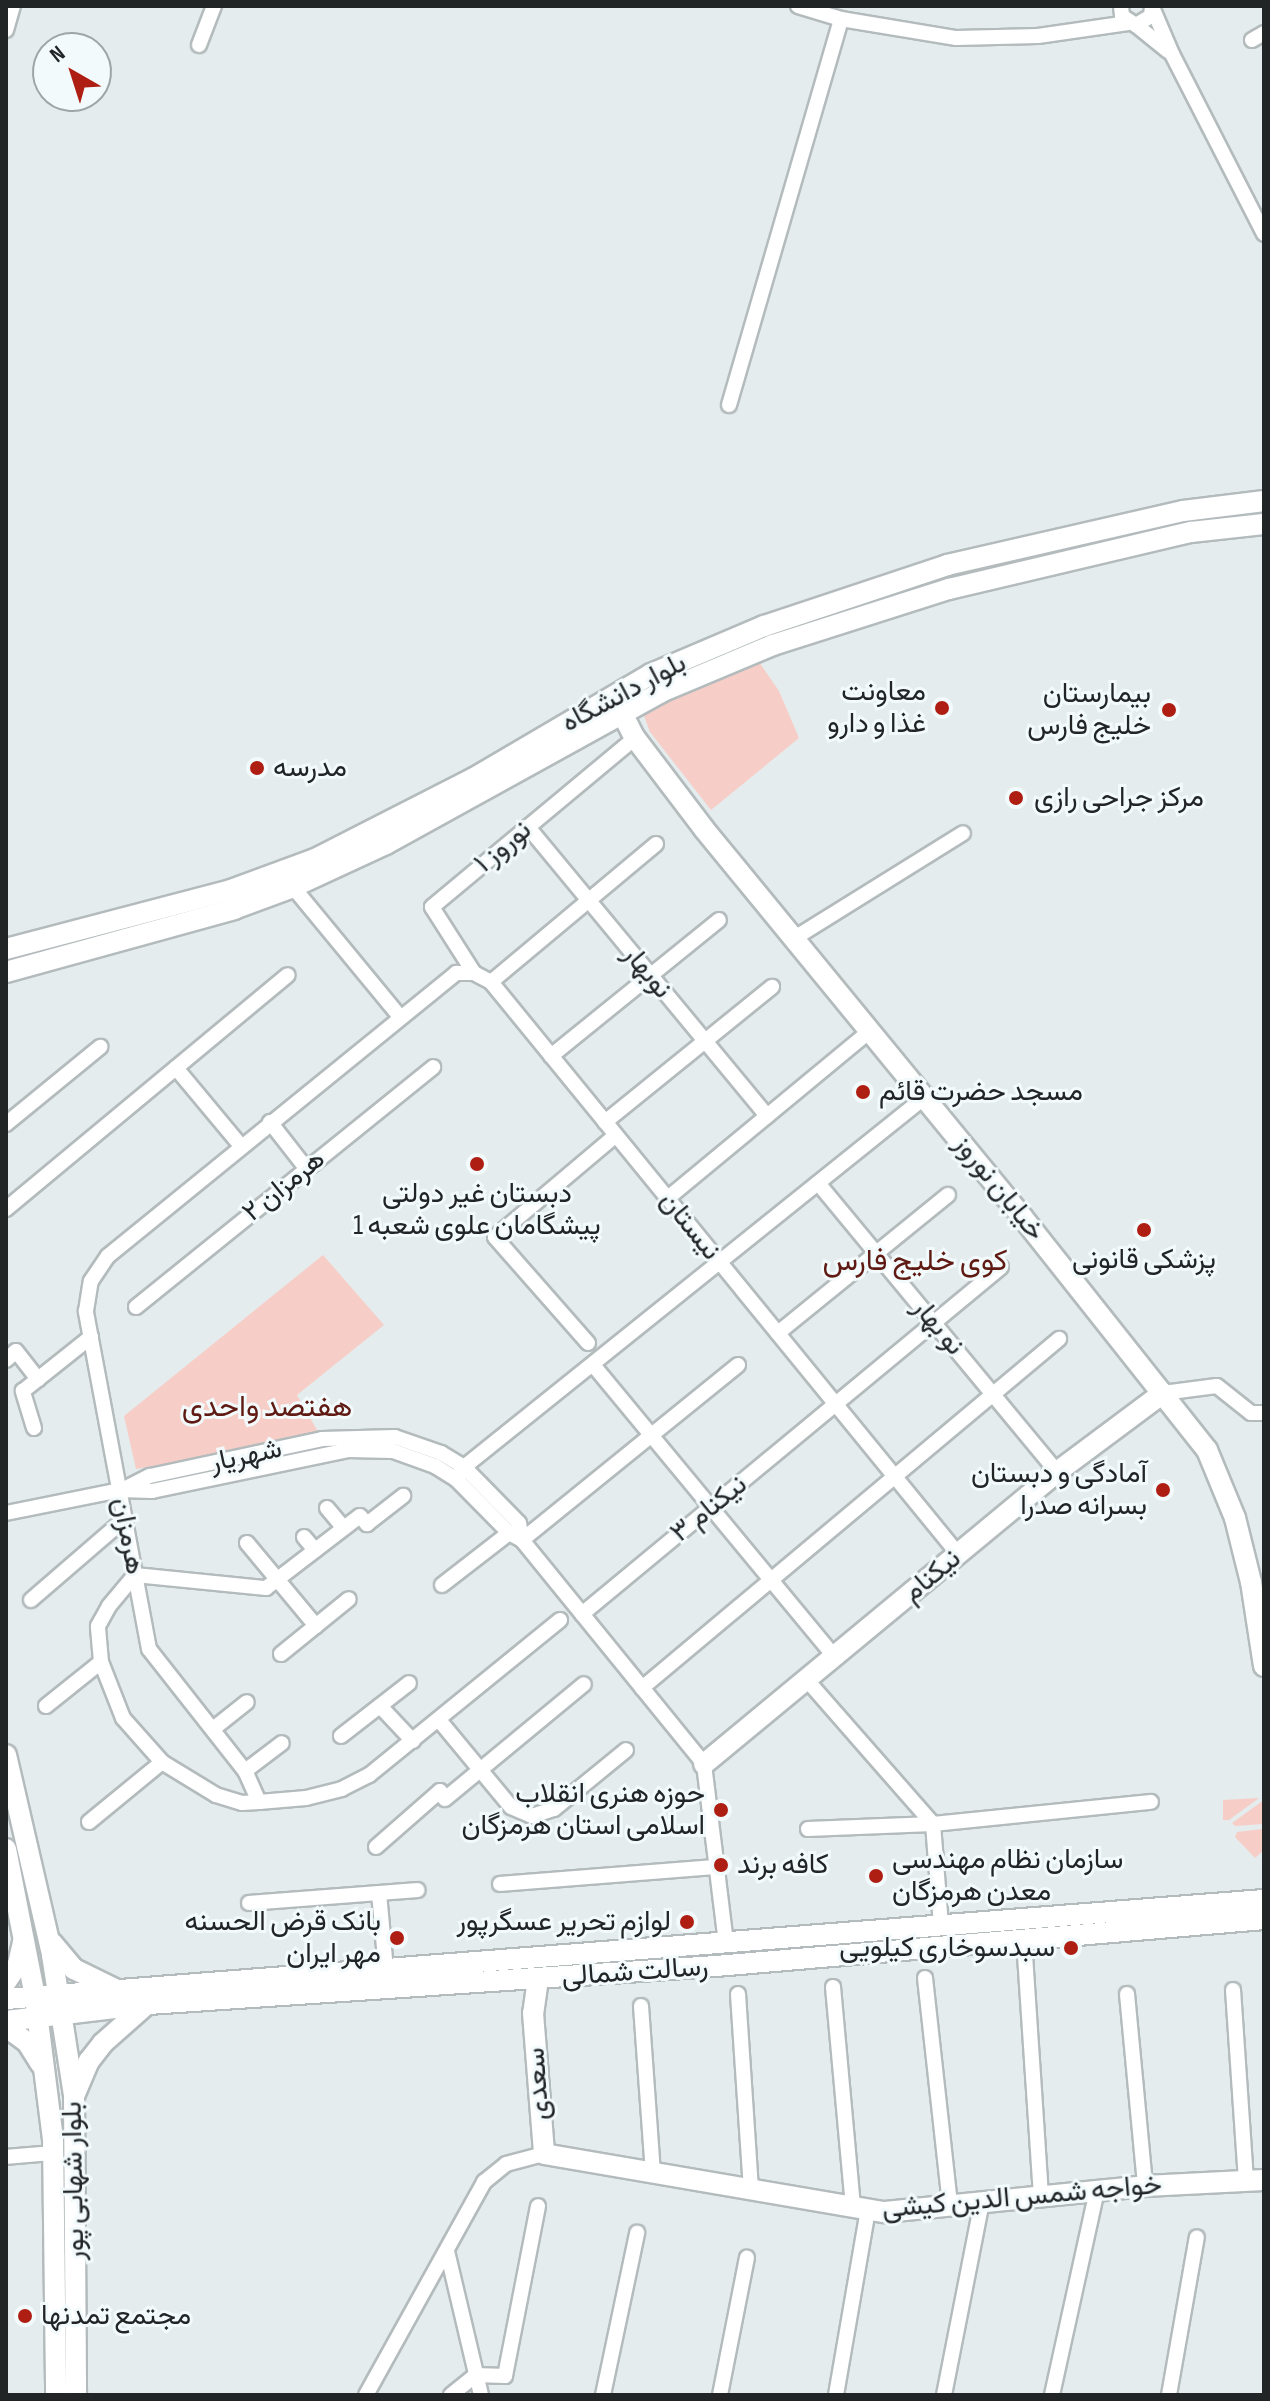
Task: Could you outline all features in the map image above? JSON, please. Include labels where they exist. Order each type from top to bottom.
[{"type":"main road","name":"بلوار دانشگاه","points":[[6,949],[203,899],[315,859],[474,778],[651,674],[764,626],[960,562],[1183,511],[1264,501]]},
{"type":"main road","name":"بلوار دانشگاه","points":[[6,972],[234,909],[293,887],[398,838],[661,692],[773,645],[949,589],[1191,532],[1264,524]]},
{"type":"main road","name":"خیابان نوروز","points":[[622,713],[635,738],[793,939],[925,1097],[1207,1450],[1235,1518],[1251,1582],[1264,1666]]},
{"type":"main road","name":"نیکنام","points":[[704,1764],[1057,1472],[1163,1393]]},
{"type":"main road","points":[[6,1755],[58,1995]]},
{"type":"main road","points":[[6,1849],[35,1997]]},
{"type":"main road","points":[[1255,1901],[1264,1882]]},
{"type":"main road","name":"رسالت شمالی","points":[[6,2021],[726,1944],[1255,1901]]},
{"type":"main road","name":"رسالت شمالی","points":[[6,1999],[118,1991],[387,1980],[509,1981],[1264,1919]]},
{"type":"main road","points":[[6,1982],[18,1964],[24,1930]]},
{"type":"main road","points":[[47,1935],[74,1969],[118,1991]]},
{"type":"main road","name":"سعدی","points":[[538,1979],[533,2013],[544,2154]]},
{"type":"main road","name":"سعدی","points":[[509,1981],[533,2013]]},
{"type":"main road","name":"بلوار شهابی پور","points":[[58,1995],[74,2096],[76,2395]]},
{"type":"main road","name":"بلوار شهابی پور","points":[[35,1997],[53,2153],[56,2395]]},
{"type":"main road","points":[[74,2096],[89,2061],[103,2043],[148,2004]]},
{"type":"main road","points":[[6,2027],[27,2042],[45,2071]]},
{"type":"main road","name":"خواجه شمس الدين كيشی","points":[[544,2154],[653,2175],[885,2212],[1145,2186],[1255,2180]]},
{"type":"street","points":[[6,30],[13,6]]},
{"type":"street","points":[[199,45],[214,6]]},
{"type":"street","points":[[798,6],[841,19],[956,38],[1038,36],[1145,23],[1152,6]]},
{"type":"street","points":[[1152,6],[1172,54],[1264,234]]},
{"type":"street","points":[[1081,29],[1120,7],[1132,24],[1172,54]]},
{"type":"street","points":[[729,405],[841,19]]},
{"type":"street","name":"نوروز ۱","points":[[474,973],[432,907],[635,738]]},
{"type":"street","name":"نوبهار","points":[[528,827],[767,1116]]},
{"type":"street","points":[[793,939],[963,833]]},
{"type":"street","points":[[491,982],[656,844]]},
{"type":"street","points":[[293,887],[400,1017],[456,973],[474,973]]},
{"type":"street","points":[[551,1056],[719,920]]},
{"type":"street","name":"نیستان","points":[[474,973],[491,982],[958,1554]]},
{"type":"street","points":[[6,1209],[288,975]]},
{"type":"street","points":[[605,1122],[772,987]]},
{"type":"street","name":"هرمزان","points":[[259,1802],[245,1771],[149,1649],[86,1311],[91,1281],[108,1256],[400,1017]]},
{"type":"street","points":[[668,1198],[869,1032]]},
{"type":"street","points":[[6,1124],[100,1047]]},
{"type":"street","name":"هرمزان ۲","points":[[136,1307],[433,1067]]},
{"type":"street","points":[[176,1068],[241,1146]]},
{"type":"street","points":[[460,1473],[925,1097]]},
{"type":"street","points":[[270,1122],[306,1168]]},
{"type":"street","points":[[588,1343],[495,1237],[616,1135]]},
{"type":"street","name":"نو بهار","points":[[818,1183],[1057,1472]]},
{"type":"street","points":[[778,1333],[948,1195]]},
{"type":"street","name":"نیکنام ۳","points":[[582,1614],[1001,1267]]},
{"type":"street","points":[[34,1428],[23,1391],[91,1337]]},
{"type":"street","points":[[642,1688],[897,1478],[1059,1339]]},
{"type":"street","points":[[6,1360],[16,1351],[38,1379]]},
{"type":"street","points":[[442,1585],[652,1437],[738,1365]]},
{"type":"street","points":[[594,1366],[834,1656]]},
{"type":"street","points":[[1163,1393],[1217,1386],[1251,1413],[1264,1413]]},
{"type":"street","name":"شهریار","points":[[6,1513],[120,1490],[150,1476],[347,1436],[395,1437],[441,1453],[519,1523],[515,1536],[704,1764]]},
{"type":"street","points":[[403,1496],[367,1524],[360,1516],[266,1588],[135,1575],[109,1606],[98,1626],[101,1662],[123,1718],[162,1762],[216,1795],[242,1803],[306,1798],[342,1789],[369,1775],[413,1741],[560,1620]]},
{"type":"street","points":[[327,1508],[344,1528]]},
{"type":"street","points":[[31,1600],[125,1519]]},
{"type":"street","points":[[304,1537],[315,1550]]},
{"type":"street","points":[[247,1543],[316,1626]]},
{"type":"street","points":[[281,1654],[349,1599]]},
{"type":"street","points":[[46,1706],[101,1662]]},
{"type":"street","points":[[806,1679],[933,1824],[941,1926]]},
{"type":"street","points":[[341,1736],[409,1683]]},
{"type":"street","points":[[376,1847],[440,1791],[445,1799],[584,1684]]},
{"type":"street","points":[[213,1729],[247,1702]]},
{"type":"street","points":[[380,1706],[413,1741]]},
{"type":"street","points":[[439,1720],[511,1807],[532,1816],[554,1809],[626,1750]]},
{"type":"street","points":[[245,1771],[282,1743]]},
{"type":"street","points":[[89,1822],[162,1762]]},
{"type":"street","points":[[704,1764],[726,1944]]},
{"type":"street","points":[[808,1829],[933,1824],[1151,1802]]},
{"type":"street","points":[[500,1884],[717,1867]]},
{"type":"street","points":[[249,1903],[418,1890]]},
{"type":"street","points":[[379,1893],[387,1980]]},
{"type":"street","points":[[1024,1940],[1041,2197]]},
{"type":"street","points":[[925,1978],[950,2205]]},
{"type":"street","points":[[833,1987],[861,2208],[836,2395]]},
{"type":"street","points":[[1233,1990],[1255,2180]]},
{"type":"street","points":[[738,1994],[751,2191]]},
{"type":"street","points":[[1127,1994],[1145,2186]]},
{"type":"street","points":[[641,2006],[653,2175]]},
{"type":"street","points":[[8,2153],[53,2153]]},
{"type":"street","points":[[366,2395],[484,2182],[506,2164],[544,2154]]},
{"type":"street","points":[[1052,2395],[1097,2191]]},
{"type":"street","points":[[944,2395],[982,2202]]},
{"type":"street","points":[[451,2395],[476,2375],[505,2376],[538,2206]]},
{"type":"street","points":[[603,2395],[637,2233]]},
{"type":"street","points":[[1169,2395],[1197,2237]]},
{"type":"street","points":[[447,2251],[481,2395]]},
{"type":"street","points":[[720,2395],[747,2258]]},
{"type":"shaded area","points":[[757,659],[779,691],[799,738],[711,810],[650,732],[644,716],[653,708]]},
{"type":"shaded area","points":[[323,1255],[384,1325],[297,1395],[321,1437],[136,1469],[124,1416]]},
{"type":"shaded area","points":[[1259,1798],[1229,1820],[1223,1820],[1223,1800]]},
{"type":"shaded area","points":[[1264,1800],[1264,1824],[1235,1826],[1232,1823]]},
{"type":"shaded area","points":[[1262,1829],[1264,1850],[1255,1858],[1235,1837],[1237,1832]]},
{"type":"place","name":"معاونت غذا و دارو","points":[[942,708]]},
{"type":"place","name":"بیمارستان خلیج فارس","points":[[1169,710]]},
{"type":"place","name":"مدرسه","points":[[257,768]]},
{"type":"place","name":"مرکز جراحی رازی","points":[[1016,798]]},
{"type":"place","name":"مسجد حضرت قائم","points":[[863,1092]]},
{"type":"place","name":"دبستان غیر دولتی پیشگامان علوی شعبه 1","points":[[477,1164]]},
{"type":"place","name":"پزشکی قانونی","points":[[1144,1230]]},
{"type":"place","name":"آمادگی و دبستان بسرانه صدرا","points":[[1163,1490]]},
{"type":"place","name":"حوزه هنری انقلاب اسلامی استان هرمزگان","points":[[721,1810]]},
{"type":"place","name":"کافه برند","points":[[721,1865]]},
{"type":"place","name":"سازمان نظام مهندسی معدن هرمزگان","points":[[876,1876]]},
{"type":"place","name":"لوازم تحریر عسگرپور","points":[[687,1922]]},
{"type":"place","name":"بانک قرض الحسنه مهر ایران","points":[[397,1938]]},
{"type":"place","name":"سبدسوخاری کیلویی","points":[[1071,1948]]},
{"type":"place","name":"مجتمع تمدنها","points":[[25,2316]]},
{"type":"district","name":"کوی خلیج فارس","points":[[915,1261]]},
{"type":"district","name":"هفتصد واحدی","points":[[267,1407]]}]
